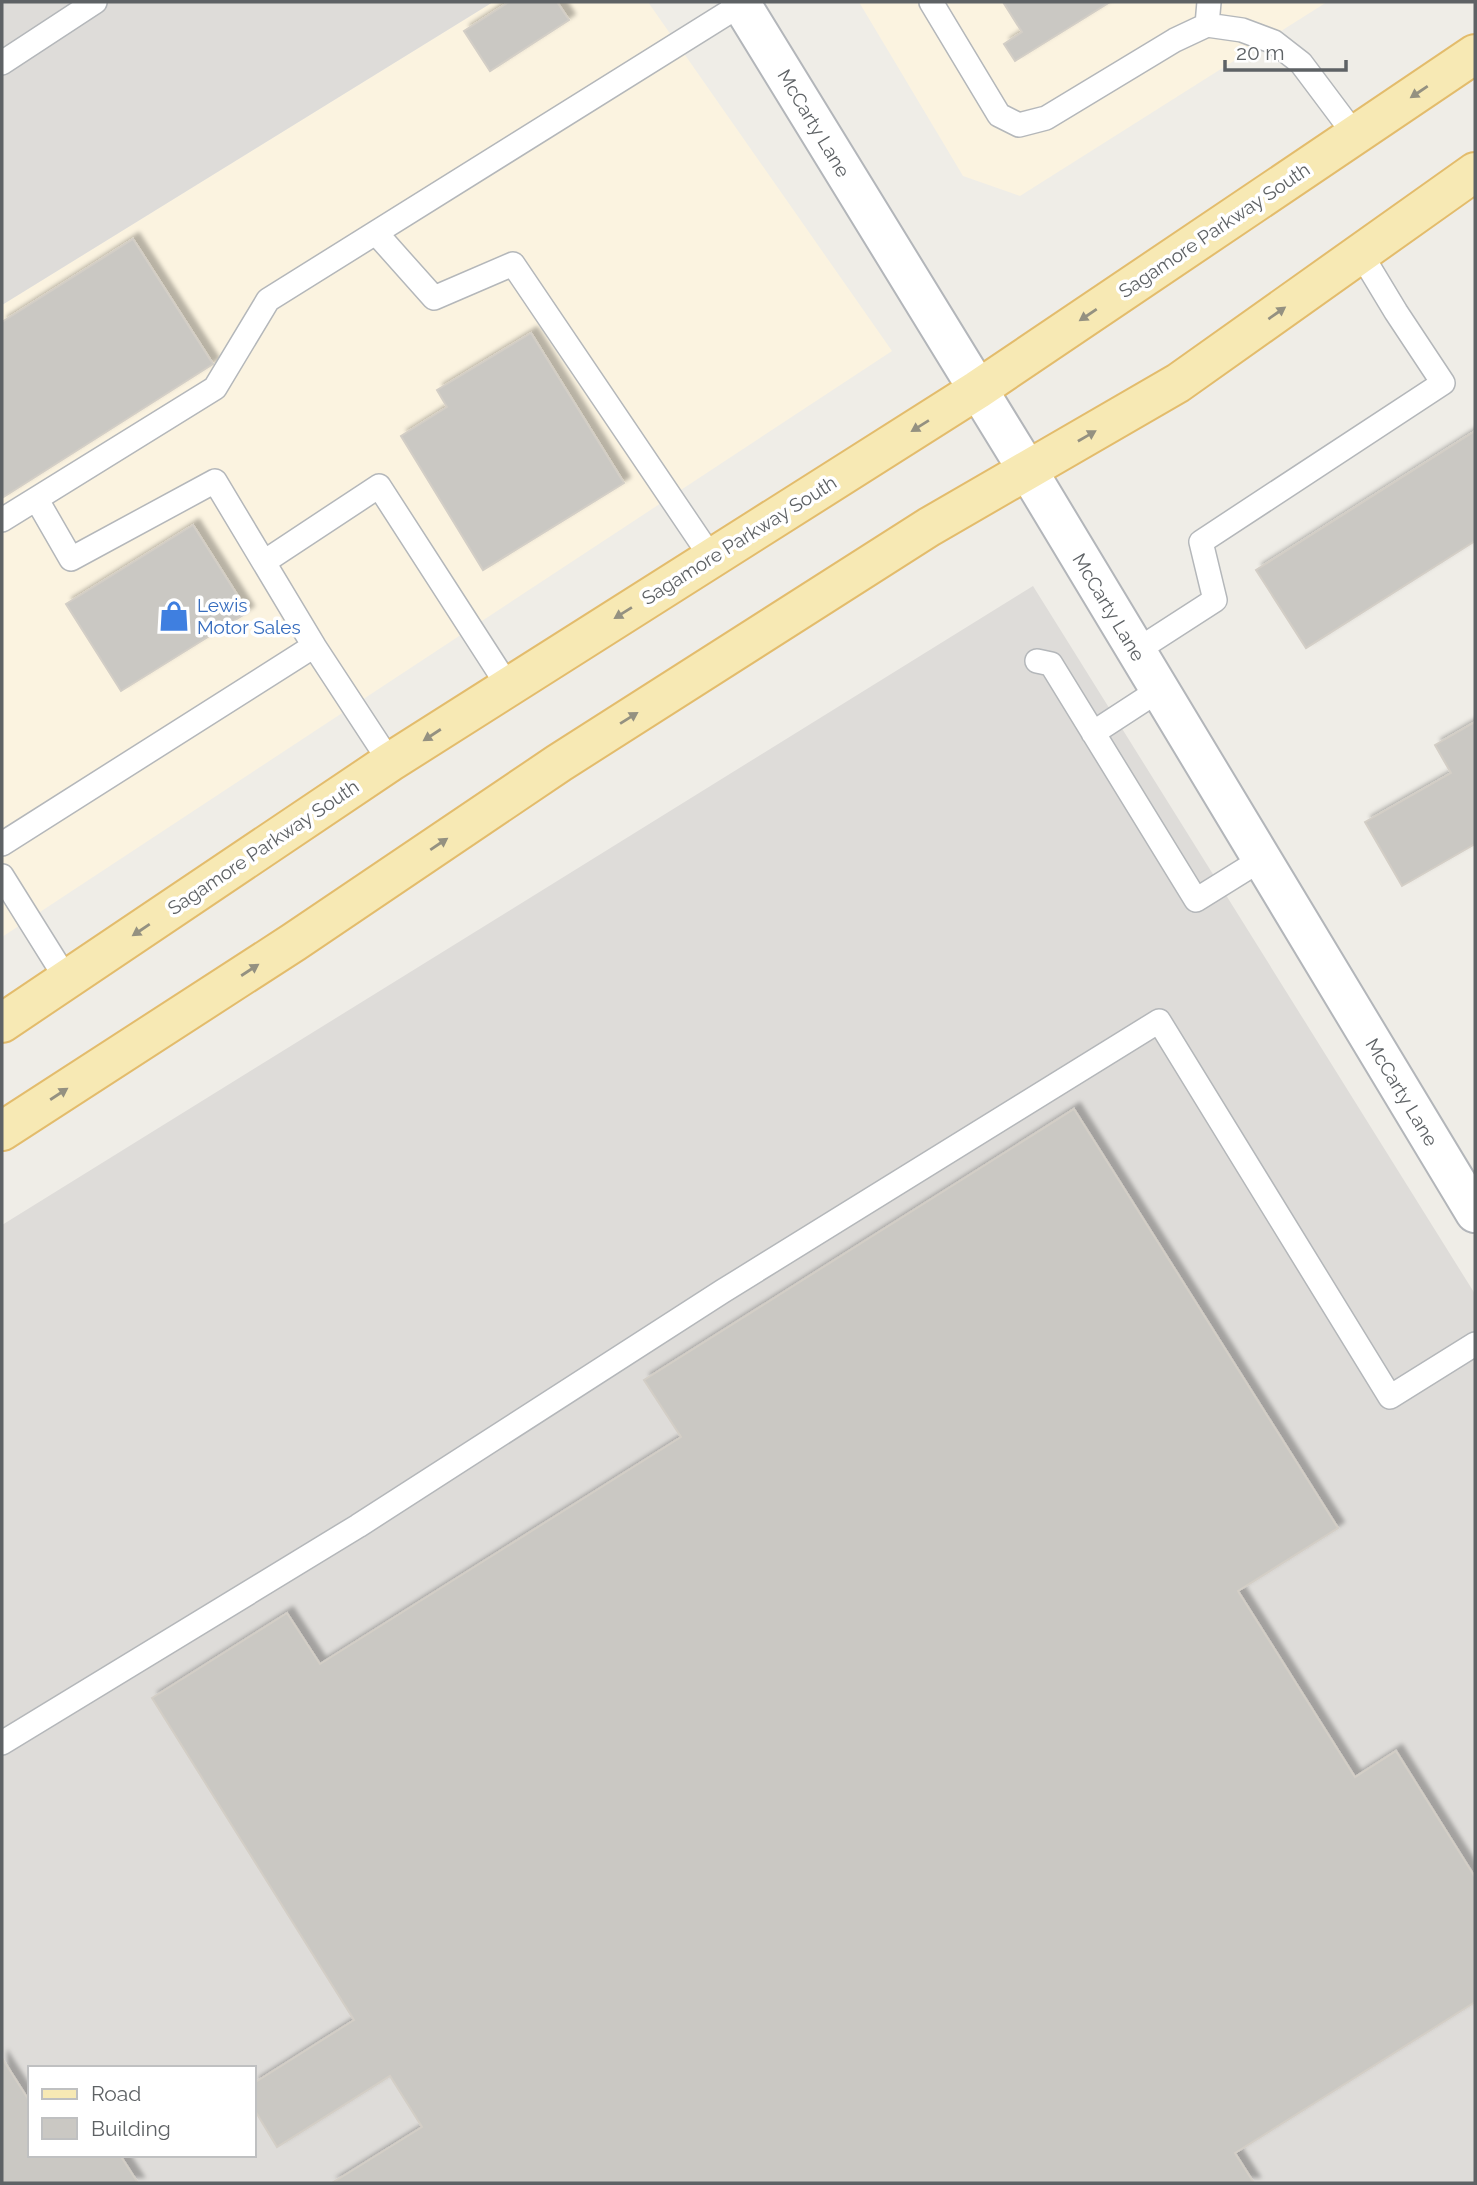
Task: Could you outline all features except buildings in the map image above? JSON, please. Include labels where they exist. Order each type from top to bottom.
[{"type":"main road","name":"McCarty Lane","points":[[742,2],[1475,1213]]},
{"type":"main road","name":"Sagamore Parkway South","points":[[2,1023],[390,762],[977,390],[1475,54]]},
{"type":"main road","points":[[2,1131],[294,942],[559,763],[929,527],[1178,383],[1475,172]]},
{"type":"lane","points":[[2,63],[95,2]]},
{"type":"lane","points":[[2,520],[215,388],[268,300],[742,2]]},
{"type":"lane","points":[[931,2],[999,115],[1019,125],[1046,118],[1175,40],[1207,25],[1242,30],[1274,42],[1301,63],[1355,135]]},
{"type":"lane","points":[[1207,25],[1209,2]]},
{"type":"lane","points":[[376,233],[434,298],[513,264],[711,557]]},
{"type":"lane","points":[[1136,651],[1215,600],[1201,542],[1443,383],[1361,254]]},
{"type":"lane","points":[[37,500],[71,559],[215,481],[314,646],[390,762]]},
{"type":"lane","points":[[264,562],[379,486],[508,686]]},
{"type":"lane","points":[[2,844],[314,646]]},
{"type":"lane","points":[[1037,661],[1051,664],[1196,900],[1262,859]]},
{"type":"lane","points":[[1093,733],[1159,690]]},
{"type":"lane","points":[[2,876],[67,980]]},
{"type":"lane","points":[[2,1743],[358,1526],[723,1291],[1158,1021],[1390,1397],[1475,1344]]},
{"type":"shaded area","points":[[2,2],[493,2],[2,305]]},
{"type":"shaded area","points":[[493,2],[648,2],[892,351],[2,937],[2,305]]},
{"type":"shaded area","points":[[859,2],[1327,2],[1020,196],[963,176]]},
{"type":"shaded area","points":[[1033,586],[1475,1294],[1475,2183],[2,2183],[2,1225]]},
{"type":"place","name":"Lewis Motor Sales","points":[[174,616]]}]
